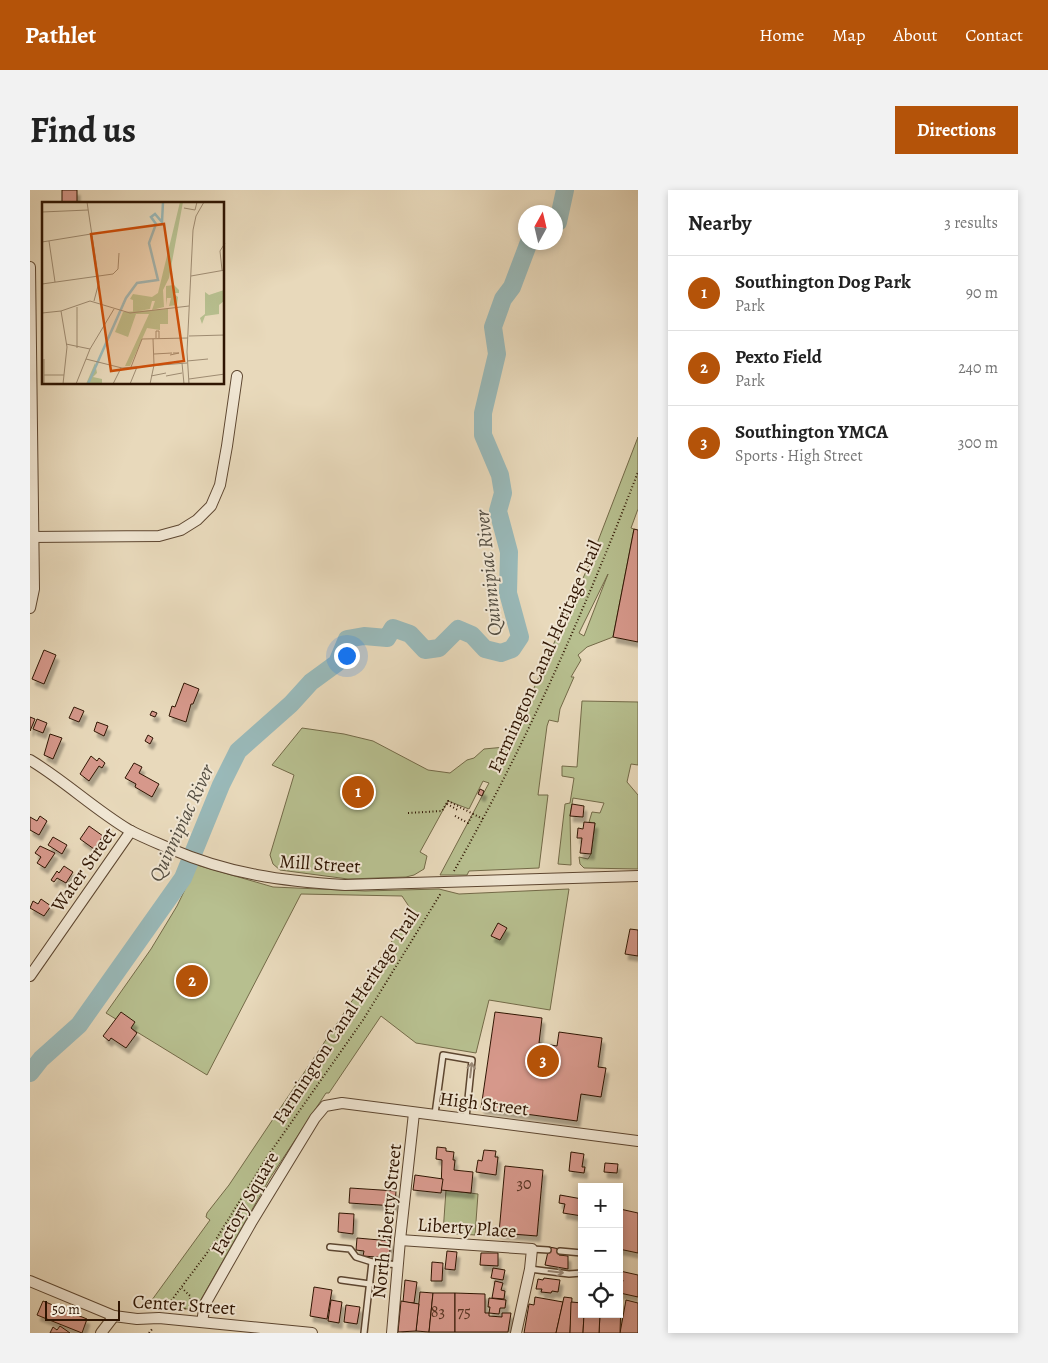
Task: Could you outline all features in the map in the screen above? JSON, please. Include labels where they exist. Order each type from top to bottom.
[{"type":"street","points":[[30,267],[34,588],[30,608]]},
{"type":"street","points":[[32,537],[159,536],[180,530],[197,520],[211,506],[220,485],[237,376]]},
{"type":"street","name":"Mill Street","points":[[30,760],[99,811],[131,831],[186,856],[258,876],[299,882],[345,884],[638,876]]},
{"type":"street","name":"Water Street","points":[[30,976],[131,831]]},
{"type":"street","name":"High Street","points":[[325,1106],[342,1103],[414,1114],[435,1114],[638,1141]]},
{"type":"street","name":"Factory Square","points":[[202,1322],[205,1304],[251,1223],[310,1126],[325,1106]]},
{"type":"street","name":"North Liberty Street","points":[[392,1333],[414,1114]]},
{"type":"street","name":"Liberty Place","points":[[400,1240],[532,1249]]},
{"type":"street","points":[[516,1333],[530,1269],[532,1249]]},
{"type":"street","name":"Center Street","points":[[30,1281],[114,1316],[202,1322],[247,1330],[312,1333]]},
{"type":"street","points":[[101,1333],[114,1316]]},
{"type":"lane","points":[[435,1114],[442,1055],[472,1060],[466,1118]]},
{"type":"lane","points":[[330,1247],[350,1249],[356,1257],[372,1262],[398,1265]]},
{"type":"lane","points":[[532,1249],[548,1250]]},
{"type":"lane","points":[[560,1251],[578,1253]]},
{"type":"lane","points":[[364,1333],[372,1262]]},
{"type":"lane","points":[[530,1269],[578,1273]]},
{"type":"lane","points":[[341,1280],[370,1284]]},
{"type":"path","name":"Farmington Canal Heritage Trail","points":[[452,874],[483,819],[533,720],[582,611],[638,472]]},
{"type":"path","points":[[408,813],[442,811],[448,801],[483,819]]},
{"type":"path","points":[[446,804],[458,810]]},
{"type":"path","points":[[455,816],[468,823],[473,814]]},
{"type":"path","name":"Farmington Canal Heritage Trail","points":[[181,1288],[190,1296],[192,1309],[172,1308],[168,1305],[215,1240],[267,1157],[362,1020],[443,890]]},
{"type":"path","points":[[149,1333],[154,1326]]},
{"type":"green space","points":[[638,437],[638,509],[631,528],[634,529],[613,637],[587,647],[578,655],[581,660],[571,677],[574,677],[560,709],[558,722],[549,720],[547,726],[538,795],[548,795],[539,868],[469,871],[467,875],[440,875],[489,783],[483,781],[469,809],[448,801],[420,852],[427,856],[424,869],[414,875],[406,877],[348,879],[280,870],[273,864],[270,855],[294,775],[272,765],[302,728],[344,734],[373,741],[428,770],[450,773],[467,760],[474,758],[484,749],[505,747],[513,735],[588,567]],"holes":[[[608,574],[584,636],[579,633]]]},
{"type":"green space","points":[[582,701],[638,702],[638,765],[631,764],[627,782],[638,795],[638,869],[584,868],[580,864],[579,857],[588,859],[591,854],[595,823],[589,822],[592,812],[600,813],[604,803],[573,798],[570,816],[571,865],[558,864],[565,804],[570,803],[574,778],[562,776],[562,766],[577,767]]},
{"type":"green space","points":[[197,865],[273,887],[365,891],[439,889],[459,894],[569,889],[550,1010],[489,1000],[476,1053],[416,1043],[381,1016],[329,1093],[326,1093],[270,1178],[195,1310],[149,1304],[210,1220],[206,1217],[207,1213],[229,1185],[412,911],[402,896],[301,894],[207,1075],[106,1013],[151,949],[177,906]]},
{"type":"green space","points":[[446,1190],[478,1194],[475,1235],[443,1233]]},
{"type":"building","points":[[62,190],[77,190],[77,202],[62,202]]},
{"type":"building","points":[[634,529],[638,530],[638,642],[613,637]]},
{"type":"building","points":[[44,650],[56,655],[44,684],[32,679]]},
{"type":"building","points":[[184,683],[199,689],[193,704],[191,704],[186,722],[169,716],[172,706],[175,707]]},
{"type":"building","points":[[74,707],[84,711],[79,722],[69,718]]},
{"type":"building","points":[[152,711],[157,713],[155,717],[150,715]]},
{"type":"building","points":[[30,717],[35,719],[30,731]]},
{"type":"building","points":[[37,719],[47,723],[43,733],[33,729]]},
{"type":"building","points":[[97,722],[108,726],[104,736],[94,731]]},
{"type":"building","points":[[50,734],[62,738],[53,759],[44,755]]},
{"type":"building","points":[[148,735],[153,738],[150,744],[145,741]]},
{"type":"building","points":[[91,756],[97,761],[99,758],[105,763],[102,768],[99,766],[89,781],[80,774]]},
{"type":"building","points":[[134,763],[142,767],[139,773],[159,784],[152,797],[135,787],[136,784],[125,778]]},
{"type":"building","points":[[480,789],[484,791],[482,796],[478,794]]},
{"type":"building","points":[[572,804],[584,806],[583,817],[570,816]]},
{"type":"building","points":[[40,816],[47,821],[39,835],[30,830],[30,817],[37,821]]},
{"type":"building","points":[[584,822],[595,823],[591,854],[580,853],[582,838],[577,838],[578,828],[583,829]]},
{"type":"building","points":[[89,826],[103,836],[94,849],[80,839]]},
{"type":"building","points":[[53,837],[67,845],[62,854],[48,845]]},
{"type":"building","points":[[40,846],[55,853],[45,868],[37,863],[41,857],[35,853]]},
{"type":"building","points":[[64,866],[73,872],[66,883],[57,878],[54,882],[51,880],[57,871],[59,873]]},
{"type":"building","points":[[41,899],[51,906],[44,916],[30,908],[33,901],[38,904]]},
{"type":"building","points":[[498,923],[507,928],[500,940],[491,936]]},
{"type":"building","points":[[630,929],[638,930],[638,956],[625,954]]},
{"type":"building","points":[[121,1012],[135,1022],[131,1028],[137,1033],[126,1048],[111,1038],[109,1041],[103,1036]]},
{"type":"building","points":[[495,1012],[542,1018],[539,1043],[557,1046],[559,1032],[602,1038],[598,1067],[606,1068],[601,1097],[581,1094],[577,1121],[481,1108]]},
{"type":"building","points":[[437,1147],[446,1148],[446,1151],[454,1152],[454,1170],[473,1172],[471,1193],[441,1190],[442,1160],[436,1159]]},
{"type":"building","points":[[484,1150],[496,1151],[495,1157],[498,1157],[496,1175],[476,1172],[478,1160],[482,1161]]},
{"type":"building","points":[[571,1152],[584,1154],[582,1167],[585,1167],[584,1173],[569,1171]]},
{"type":"building","points":[[605,1163],[618,1164],[617,1173],[604,1172]]},
{"type":"building","points":[[505,1166],[543,1170],[537,1236],[499,1233]]},
{"type":"building","points":[[415,1175],[443,1179],[441,1193],[413,1190]]},
{"type":"building","points":[[350,1188],[396,1191],[395,1206],[349,1203]]},
{"type":"building","points":[[560,1195],[578,1198],[578,1215],[563,1213],[565,1204],[559,1203]]},
{"type":"building","points":[[623,1210],[638,1213],[638,1253],[623,1250]]},
{"type":"building","points":[[339,1213],[354,1214],[353,1234],[338,1232]]},
{"type":"building","points":[[357,1238],[391,1241],[389,1258],[363,1256],[364,1251],[356,1250]]},
{"type":"building","points":[[549,1247],[560,1249],[559,1255],[568,1256],[568,1269],[545,1265]]},
{"type":"building","points":[[447,1251],[457,1252],[455,1270],[445,1269]]},
{"type":"building","points":[[481,1253],[498,1253],[498,1266],[480,1265]]},
{"type":"building","points":[[432,1262],[443,1263],[442,1281],[431,1281]]},
{"type":"building","points":[[493,1268],[505,1270],[503,1280],[491,1278]]},
{"type":"building","points":[[623,1272],[638,1275],[638,1297],[623,1294]]},
{"type":"building","points":[[544,1278],[560,1280],[558,1292],[541,1292],[542,1289],[536,1289],[538,1279],[543,1280]]},
{"type":"building","points":[[405,1280],[417,1282],[414,1303],[403,1302]]},
{"type":"building","points":[[495,1281],[503,1283],[501,1290],[505,1291],[504,1299],[492,1298]]},
{"type":"building","points":[[314,1287],[332,1290],[327,1319],[310,1316]]},
{"type":"building","points":[[420,1292],[433,1293],[429,1332],[416,1331]]},
{"type":"building","points":[[433,1293],[455,1293],[455,1332],[429,1332]]},
{"type":"building","points":[[455,1293],[485,1294],[485,1313],[489,1313],[489,1316],[502,1317],[502,1313],[511,1313],[508,1332],[455,1332]]},
{"type":"building","points":[[535,1297],[563,1302],[556,1333],[524,1333],[529,1304],[534,1305]]},
{"type":"building","points":[[564,1297],[572,1298],[570,1333],[556,1333]]},
{"type":"building","points":[[489,1298],[506,1300],[505,1308],[500,1308],[499,1314],[489,1313]]},
{"type":"building","points":[[331,1300],[342,1302],[339,1323],[328,1321]]},
{"type":"building","points":[[626,1300],[638,1303],[638,1333],[620,1333]]},
{"type":"building","points":[[43,1301],[87,1319],[82,1333],[37,1315]]},
{"type":"building","points":[[401,1301],[419,1304],[416,1331],[398,1332]]},
{"type":"building","points":[[571,1302],[578,1303],[578,1318],[584,1318],[583,1333],[570,1333]]},
{"type":"building","points":[[346,1305],[360,1307],[357,1324],[344,1322]]},
{"type":"building","points":[[584,1318],[600,1318],[599,1333],[583,1333]]},
{"type":"building","points":[[600,1318],[620,1318],[620,1333],[599,1333]]},
{"type":"building","points":[[60,1326],[70,1333],[50,1333],[53,1327],[57,1330]]},
{"type":"waterway","name":"Quinnipiac River","points":[[562,205],[565,190]]},
{"type":"waterway","name":"Quinnipiac River","points":[[30,1073],[41,1059],[79,1025],[183,878],[221,785],[238,751],[291,704],[311,682],[337,663],[347,639],[364,636],[387,638],[393,628],[410,634],[425,650],[439,648],[458,629],[472,635],[485,649],[501,653],[512,649],[520,637],[508,593],[509,552],[498,511],[503,493],[500,475],[483,435],[483,413],[497,354],[493,327],[503,299],[512,287],[526,250]]},
{"type":"place","name":"Southington Dog Park","points":[[358,792]]},
{"type":"place","name":"Pexto Field","points":[[192,981]]},
{"type":"place","name":"Southington YMCA","points":[[543,1061]]}]
